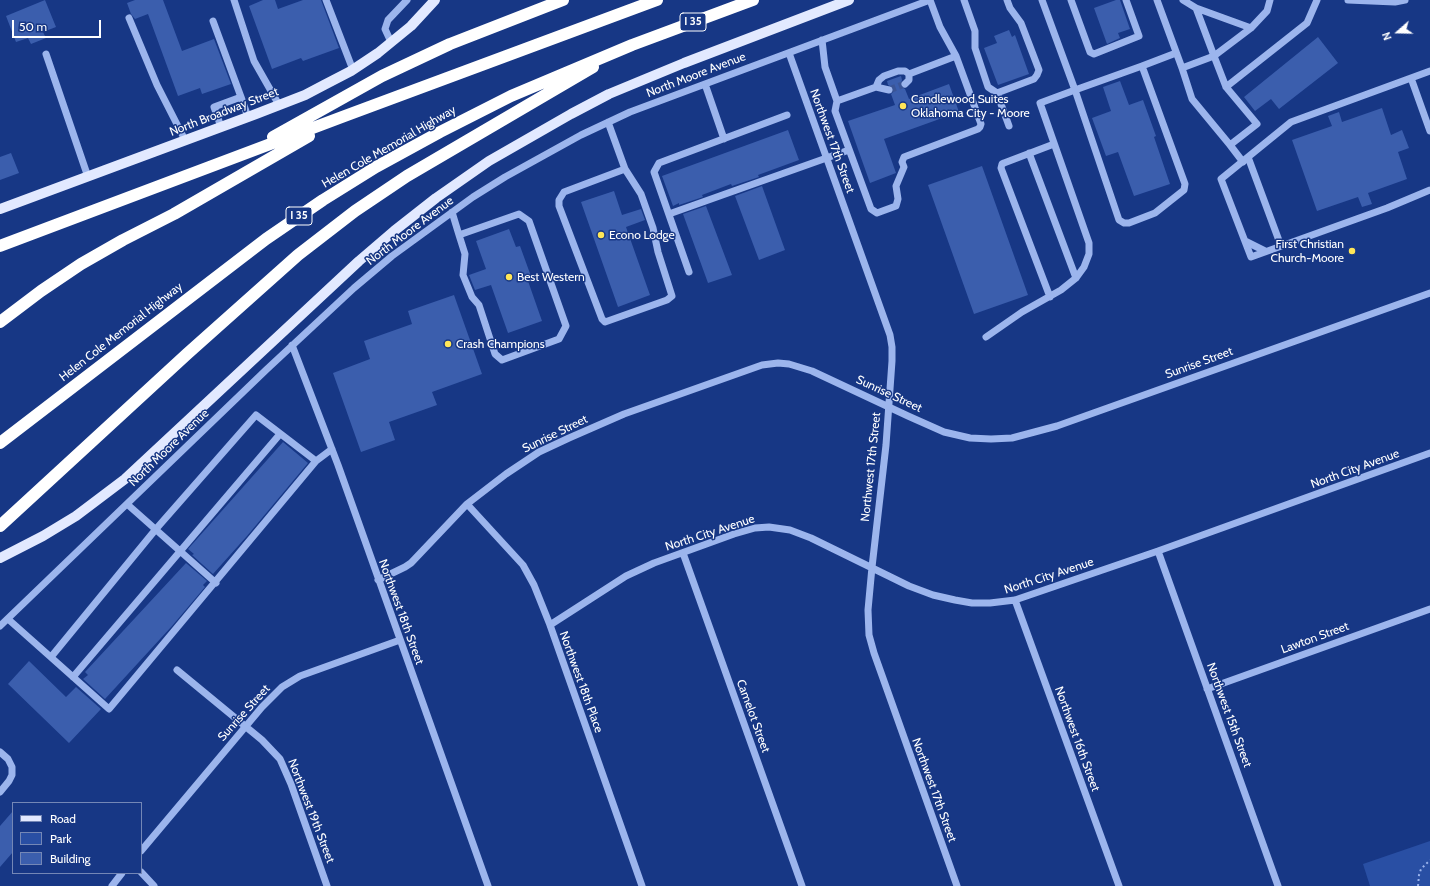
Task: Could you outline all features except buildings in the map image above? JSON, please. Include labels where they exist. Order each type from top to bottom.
[{"type":"highway","points":[[235,158],[382,76],[450,44],[563,0]]},
{"type":"highway","points":[[0,246],[657,0]]},
{"type":"highway","name":"Helen Cole Memorial Highway","points":[[0,443],[266,239],[363,175],[440,132],[511,96],[632,45],[753,0]]},
{"type":"highway","points":[[0,526],[235,310],[298,255],[355,211],[407,176],[455,147],[632,45]]},
{"type":"highway","points":[[0,322],[41,291],[81,264],[123,240],[174,214],[342,117]]},
{"type":"main road","name":"North Broadway Street","points":[[0,208],[88,177],[318,89],[353,70],[391,42],[411,26],[435,0]]},
{"type":"main road","points":[[0,558],[43,536],[76,516],[126,479],[359,261],[436,198],[490,161],[571,114],[609,94],[684,62],[849,0]]},
{"type":"street","points":[[234,0],[254,61],[279,105]]},
{"type":"street","points":[[326,0],[353,70]]},
{"type":"street","points":[[391,42],[385,29],[388,20],[407,0]]},
{"type":"street","points":[[822,40],[824,67],[837,101],[835,111],[871,209],[877,213],[896,206],[898,199],[896,186],[904,167],[902,162],[904,157],[978,129],[981,124],[956,56],[940,27],[930,0]]},
{"type":"street","name":"North Moore Avenue","points":[[0,626],[292,345],[354,288],[392,256],[452,212],[505,177],[581,134],[630,112],[930,0]]},
{"type":"street","points":[[964,0],[975,31],[974,48],[988,86],[997,93],[1008,126]]},
{"type":"street","points":[[997,93],[1034,79],[1039,70],[1021,23],[1010,8],[1007,0]]},
{"type":"street","points":[[1042,0],[1075,90],[1119,220],[1124,223],[1129,223],[1155,213],[1184,190],[1184,184],[1142,66]]},
{"type":"street","points":[[1073,1],[1090,52],[1094,54],[1139,36],[1126,0]]},
{"type":"street","points":[[1158,0],[1192,99],[1230,145],[1245,159],[1281,246]]},
{"type":"street","points":[[1183,0],[1196,8],[1251,28]]},
{"type":"street","points":[[1182,68],[1214,56],[1251,28],[1267,11],[1270,0]]},
{"type":"street","points":[[1226,87],[1307,23],[1317,0]]},
{"type":"street","points":[[1348,0],[1395,2],[1405,0]]},
{"type":"street","points":[[1196,8],[1226,87],[1257,124],[1230,145]]},
{"type":"street","points":[[129,18],[158,85],[185,140]]},
{"type":"street","points":[[213,21],[248,117]]},
{"type":"street","name":"Northwest 17th Street","points":[[789,52],[890,335],[892,362],[889,407],[872,568],[868,625],[874,653],[957,886]]},
{"type":"street","points":[[986,337],[1022,312],[1050,297],[1076,278],[1084,267],[1089,254],[1089,243],[1040,103],[1176,53]]},
{"type":"street","points":[[46,54],[88,177]]},
{"type":"street","points":[[909,74],[956,56]]},
{"type":"street","points":[[876,86],[879,80],[884,76],[898,71],[905,71],[909,74]]},
{"type":"street","points":[[1430,71],[1291,122],[1221,179],[1251,257],[1387,208],[1430,190]]},
{"type":"street","points":[[905,84],[908,80],[909,74]]},
{"type":"street","points":[[1411,78],[1430,131]]},
{"type":"street","points":[[705,84],[724,139]]},
{"type":"street","points":[[837,101],[876,86],[889,90]]},
{"type":"street","points":[[221,127],[214,107],[241,97]]},
{"type":"street","points":[[688,272],[654,172],[658,163],[787,115]]},
{"type":"street","points":[[608,122],[625,169],[640,194],[646,208],[672,296],[667,300],[605,322],[602,319],[558,206],[559,200],[564,192],[625,169]]},
{"type":"street","points":[[1050,297],[1001,168],[1002,164],[1004,163],[1054,144]]},
{"type":"street","points":[[669,214],[849,150]]},
{"type":"street","points":[[1029,153],[1076,278]]},
{"type":"street","points":[[452,212],[459,235],[465,254],[464,275],[472,297],[479,305],[495,354],[502,360],[559,339],[566,326],[529,221],[519,214],[459,235]]},
{"type":"street","points":[[1245,241],[1265,251]]},
{"type":"street","name":"Sunrise Street","points":[[378,580],[411,563],[466,504],[506,474],[539,452],[632,412],[762,365],[778,363],[799,366],[944,432],[970,438],[991,440],[1012,438],[1057,426],[1430,293]]},
{"type":"street","name":"Northwest 18th Street","points":[[292,345],[332,449],[488,886]]},
{"type":"street","points":[[50,657],[156,529],[256,415],[316,461]]},
{"type":"street","points":[[73,677],[280,434]]},
{"type":"street","points":[[8,619],[109,709],[216,583],[316,461],[332,449]]},
{"type":"street","name":"North City Avenue","points":[[550,625],[626,576],[683,553],[754,528],[769,527],[790,530],[811,538],[909,586],[940,597],[972,603],[990,603],[1015,600],[1158,551],[1430,453]]},
{"type":"street","points":[[127,504],[216,583]]},
{"type":"street","name":"Northwest 18th Place","points":[[466,504],[523,565],[534,585],[550,625],[642,886]]},
{"type":"street","name":"Northwest 15th Street","points":[[1158,551],[1278,886]]},
{"type":"street","name":"Camelot Street","points":[[683,553],[802,886]]},
{"type":"street","name":"Northwest 16th Street","points":[[1015,600],[1118,886]]},
{"type":"street","name":"Lawton Street","points":[[1208,689],[1430,610]]},
{"type":"street","name":"Sunrise Street","points":[[142,850],[245,726],[282,687],[291,681],[400,640]]},
{"type":"street","name":"Northwest 19th Street","points":[[177,670],[245,726],[280,759],[291,784],[327,886]]},
{"type":"street","points":[[0,752],[8,759],[12,767],[12,775],[0,792]]},
{"type":"street","points":[[142,873],[154,886]]},
{"type":"street","points":[[112,886],[121,874]]},
{"type":"path","points":[[1418,886],[1421,869],[1430,860]]},
{"type":"green space","points":[[1430,841],[1430,886],[1370,886],[1363,864]]},
{"type":"tunnel","points":[[889,90],[905,84]]},
{"type":"place","name":"Candlewood Suites Oklahoma City - Moore","points":[[903,106]]},
{"type":"place","name":"Econo Lodge","points":[[601,235]]},
{"type":"place","name":"First Christian Church-Moore","points":[[1352,251]]},
{"type":"place","name":"Best Western","points":[[509,277]]},
{"type":"place","name":"Crash Champions","points":[[448,344]]}]
